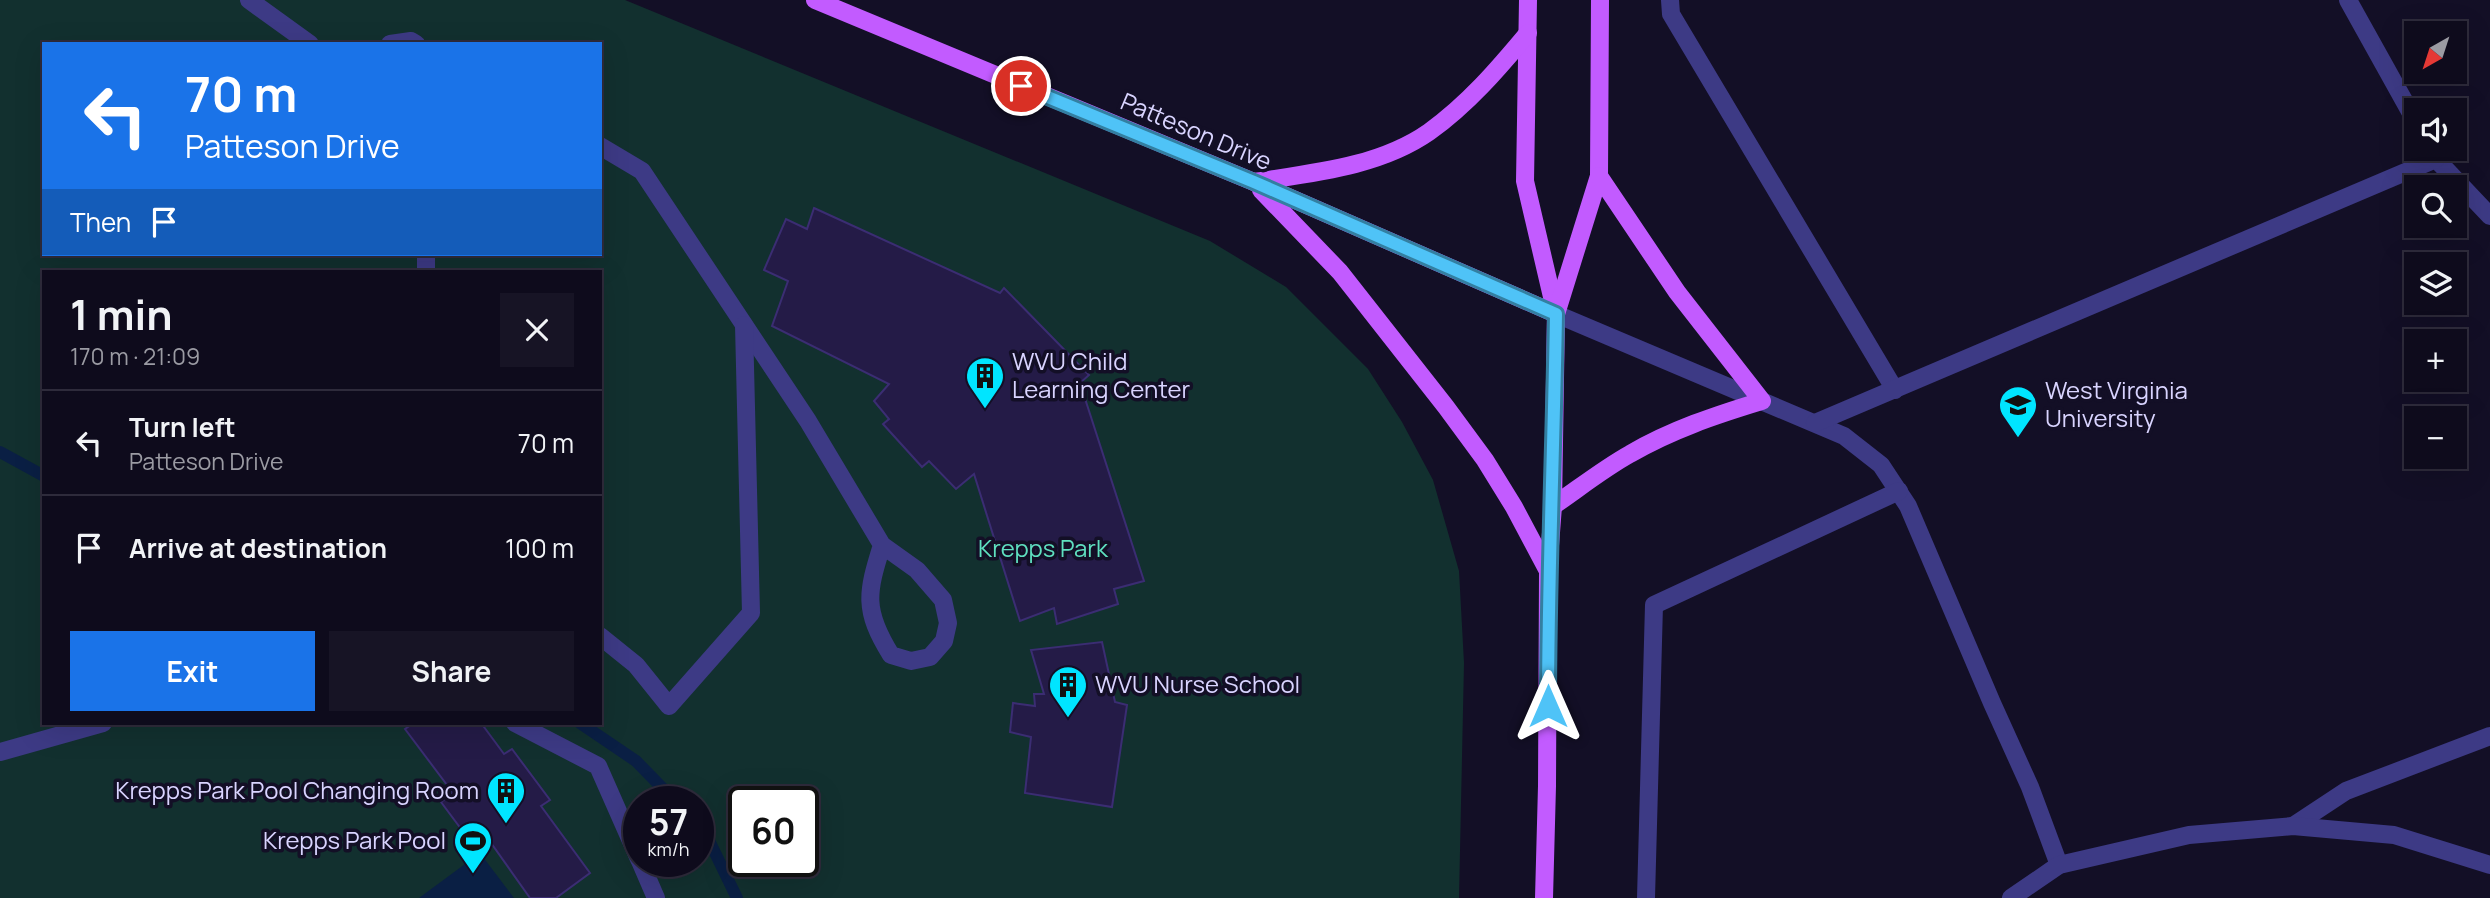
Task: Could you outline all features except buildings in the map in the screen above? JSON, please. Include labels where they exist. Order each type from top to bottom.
[{"type":"main road","name":"Patteson Drive","points":[[815,0],[1254,182],[1556,314]]},
{"type":"main road","points":[[1528,0],[1525,181],[1556,314],[1553,506],[1548,572],[1548,786],[1544,898]]},
{"type":"main road","points":[[1556,314],[1599,176],[1601,0]]},
{"type":"main road","points":[[1254,182],[1354,164],[1400,148],[1427,133],[1488,82],[1528,33]]},
{"type":"main road","points":[[1553,506],[1628,455],[1660,438],[1709,417],[1762,401],[1677,292],[1599,176]]},
{"type":"main road","points":[[1254,182],[1340,272],[1446,407],[1485,460],[1514,507],[1548,572]]},
{"type":"lane","points":[[249,0],[307,42]]},
{"type":"lane","points":[[1670,0],[1671,13],[1895,390]]},
{"type":"lane","points":[[2348,0],[2404,101]]},
{"type":"lane","points":[[602,147],[642,171],[808,421],[883,545],[916,570],[943,600],[948,623],[944,641],[930,657],[911,661],[891,655],[880,637],[869,604],[873,576],[883,545]]},
{"type":"lane","points":[[1815,423],[2417,161]]},
{"type":"lane","points":[[2439,161],[2490,216]]},
{"type":"lane","points":[[1556,314],[1844,436],[1881,465],[1908,506],[2030,787],[2059,865]]},
{"type":"lane","points":[[602,638],[636,665],[669,706],[751,613],[743,323]]},
{"type":"lane","points":[[1646,898],[1654,605],[1899,491]]},
{"type":"lane","points":[[0,752],[96,725]]},
{"type":"lane","points":[[518,725],[598,766],[623,823]]},
{"type":"lane","points":[[2293,826],[2346,792],[2490,736]]},
{"type":"lane","points":[[2011,898],[2059,865],[2189,835],[2293,826],[2394,835],[2490,865]]},
{"type":"lane","points":[[647,877],[656,898]]},
{"type":"green space","name":"Krepps Park","points":[[0,0],[625,0],[1210,241],[1286,287],[1368,369],[1402,422],[1433,480],[1459,571],[1464,663],[1459,898],[0,898]]},
{"type":"water","name":"Krepps Park Pool","points":[[480,853],[514,898],[419,898]]},
{"type":"waterway","points":[[0,452],[42,475]]},
{"type":"waterway","points":[[583,725],[636,761],[660,786]]},
{"type":"waterway","points":[[714,851],[737,898]]},
{"type":"place","name":"WVU Child Learning Center","points":[[985,410]]},
{"type":"place","name":"West Virginia University","points":[[2018,439]]},
{"type":"place","name":"WVU Nurse School","points":[[1068,719]]},
{"type":"place","name":"Krepps Park Pool Changing Room","points":[[506,825]]},
{"type":"place","name":"Krepps Park Pool","points":[[473,875]]},
{"type":"route","points":[[1021,86],[1254,182],[1556,314],[1553,506],[1548,572],[1548,706]]}]
